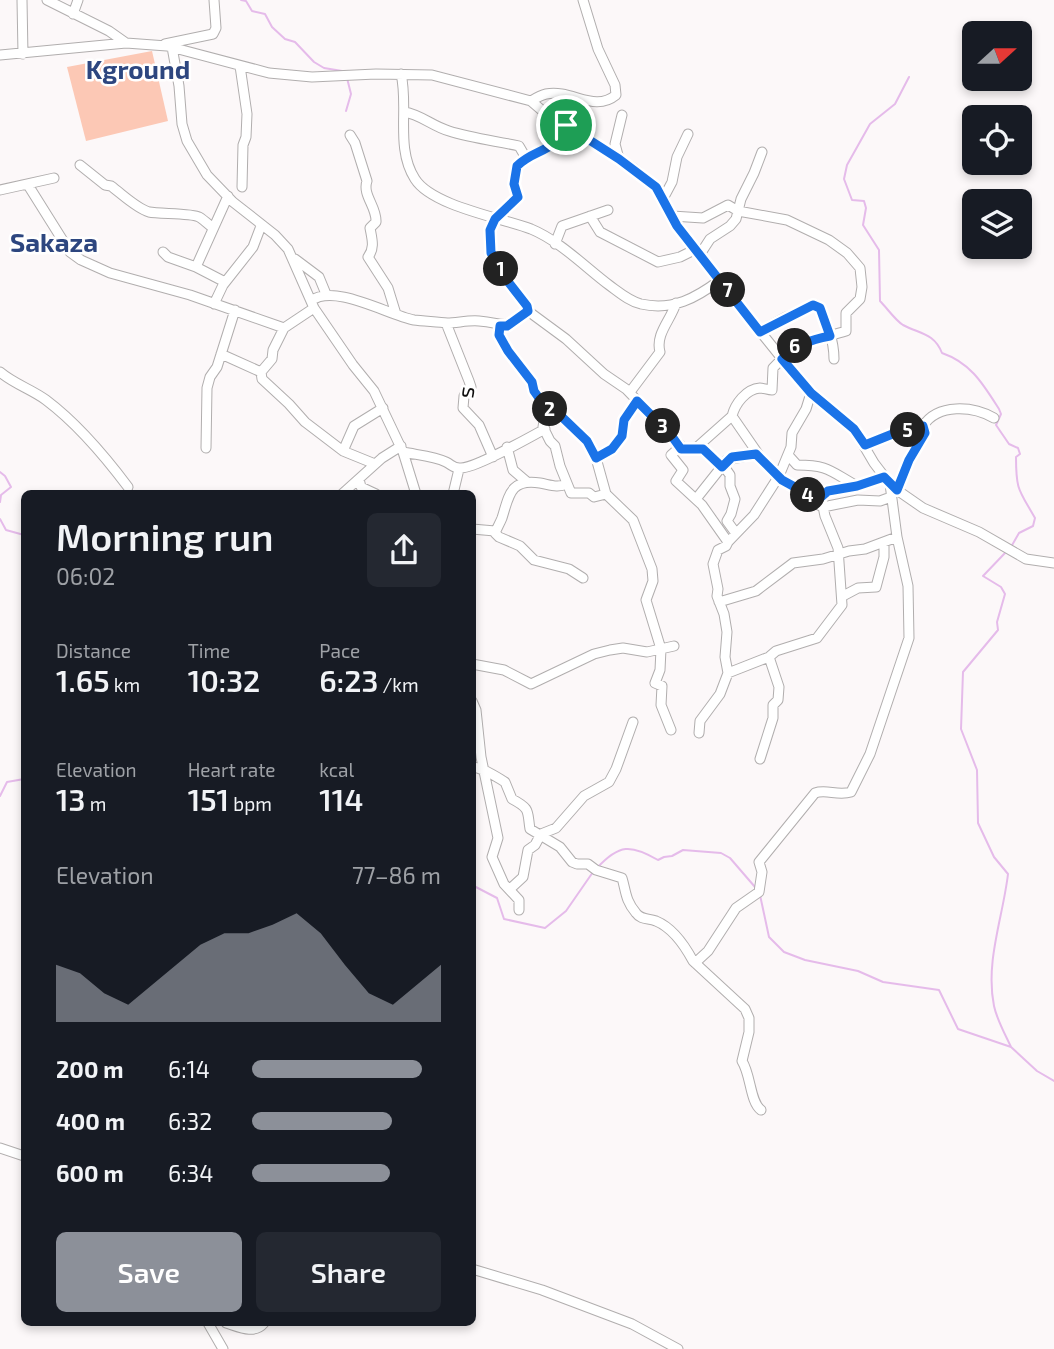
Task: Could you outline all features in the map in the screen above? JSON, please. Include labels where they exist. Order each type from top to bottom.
[{"type":"street","points":[[22,0],[23,54]]},
{"type":"street","points":[[47,0],[109,31],[126,43]]},
{"type":"street","points":[[73,14],[78,0]]},
{"type":"street","points":[[160,46],[213,34],[216,29],[214,0]]},
{"type":"street","points":[[531,101],[547,94],[561,94],[595,103],[616,95],[615,85],[598,49],[583,0]]},
{"type":"street","points":[[0,55],[126,43],[172,47],[269,73],[312,77],[432,75],[531,101],[648,179],[664,197],[677,226],[697,253],[782,359],[811,393],[854,429],[890,487],[908,586],[909,639],[870,754],[851,792],[815,793],[759,862],[762,872],[759,892],[736,908],[708,951],[695,964]]},
{"type":"street","points":[[172,47],[183,132],[207,174],[261,226],[282,242],[293,258],[312,304],[374,391],[383,408],[402,449],[415,490]]},
{"type":"street","points":[[240,66],[247,114],[242,187]]},
{"type":"street","points":[[401,74],[407,159],[417,182],[432,193],[495,219],[533,230],[629,300],[643,304],[691,300],[720,280]]},
{"type":"street","points":[[404,112],[415,113],[429,124],[451,132],[519,146],[526,158]]},
{"type":"street","points":[[619,159],[615,144],[622,115]]},
{"type":"street","points":[[566,125],[562,138],[517,166],[514,184],[518,197],[495,219],[490,230],[491,253],[528,311],[630,392],[681,449]]},
{"type":"street","points":[[664,197],[677,156],[688,134]]},
{"type":"street","points":[[350,135],[367,181],[366,192],[376,214],[376,222],[370,228],[373,243],[368,257],[388,288],[396,314]]},
{"type":"street","points":[[590,216],[600,232],[658,262],[697,253],[710,239],[730,226],[762,152]]},
{"type":"street","points":[[80,165],[105,185],[111,186],[145,210],[152,213],[158,211],[176,215],[197,215],[213,228]]},
{"type":"street","points":[[0,190],[54,178]]},
{"type":"street","points":[[28,185],[70,252],[81,260],[110,273],[190,295],[284,328]]},
{"type":"street","points":[[196,267],[228,196]]},
{"type":"street","points":[[673,216],[703,218],[728,205],[738,211],[787,219],[835,244],[860,268],[860,299],[846,313],[846,331],[811,339],[795,347],[774,368],[772,390],[759,388],[745,393],[732,416],[696,448]]},
{"type":"street","points":[[555,244],[562,226],[608,210]]},
{"type":"street","points":[[214,304],[225,282],[253,247],[261,226]]},
{"type":"street","points":[[163,252],[168,257],[225,282]]},
{"type":"street","points":[[293,258],[319,277],[326,295]]},
{"type":"street","points":[[375,464],[342,451],[296,415],[284,399],[262,379],[261,372],[271,359],[284,328],[326,295],[351,299],[417,321],[480,321],[507,326],[528,311]]},
{"type":"street","points":[[630,392],[660,352],[658,342],[676,303]]},
{"type":"street","points":[[760,332],[786,317],[816,305],[825,318],[834,359]]},
{"type":"street","points":[[206,448],[209,377],[217,367],[235,310]]},
{"type":"street","name":"s","points":[[446,323],[471,387],[464,396],[463,408],[479,425],[493,457]]},
{"type":"street","points":[[500,326],[499,335],[532,382],[534,391],[546,408],[545,429],[555,446],[558,460],[573,494],[589,493],[594,497],[606,494]]},
{"type":"street","points":[[221,354],[261,372]]},
{"type":"street","points":[[0,372],[46,401],[79,429],[128,486]]},
{"type":"street","points":[[699,733],[700,721],[720,694],[729,673],[725,657],[727,632],[713,561],[718,550],[726,546],[735,532],[754,515],[779,476],[788,455],[792,433],[806,409],[811,393]]},
{"type":"street","points":[[596,458],[612,449],[622,436],[624,420],[637,401]]},
{"type":"street","points":[[546,408],[560,407],[562,417],[587,441],[596,458],[606,494],[633,520],[652,569],[653,581],[646,600],[661,649],[660,670],[655,683],[662,686],[661,705],[671,730]]},
{"type":"street","points":[[342,451],[354,426],[383,408]]},
{"type":"street","points":[[865,445],[923,426],[928,419],[955,408],[980,411],[994,418]]},
{"type":"street","points":[[732,416],[748,437],[756,454],[787,484],[822,502],[880,501],[925,433],[923,426]]},
{"type":"street","points":[[347,490],[375,464],[402,449],[440,459],[459,469],[493,457],[507,447],[545,429]]},
{"type":"street","points":[[507,447],[513,470],[527,482]]},
{"type":"street","points":[[728,542],[696,499],[676,481],[683,470],[671,455],[681,449],[703,449],[730,475],[730,486],[735,499],[732,514],[727,521],[735,532]]},
{"type":"street","points":[[696,499],[732,457],[756,454]]},
{"type":"street","points":[[788,455],[797,465],[810,464],[828,468],[857,486]]},
{"type":"street","points":[[454,490],[459,469]]},
{"type":"street","points":[[359,479],[361,487],[367,490]]},
{"type":"street","points":[[567,484],[559,487],[527,482],[511,490],[495,531],[496,536],[520,546],[534,560],[569,569],[583,578]]},
{"type":"street","points":[[729,673],[769,657],[776,651],[817,638],[842,605],[839,553],[822,502],[828,491],[857,486],[890,487],[923,508],[979,532],[1026,559],[1054,563]]},
{"type":"street","points":[[476,529],[495,531]]},
{"type":"street","points":[[719,602],[756,591],[793,563],[866,549],[897,537]]},
{"type":"street","points":[[842,596],[859,588],[876,587],[884,557],[884,542]]},
{"type":"street","points":[[476,665],[504,670],[531,684],[594,654],[622,648],[647,652],[674,646]]},
{"type":"street","points":[[760,758],[773,718],[773,705],[778,700],[779,687],[769,657]]},
{"type":"street","points":[[476,722],[498,838],[492,857],[504,884],[519,900],[519,910]]},
{"type":"street","points":[[510,888],[523,877],[528,850],[535,845],[539,836],[556,828],[584,796],[608,782],[616,769],[634,722]]},
{"type":"street","points":[[476,768],[505,782],[512,799],[523,804],[527,810],[530,816],[529,827],[539,836],[560,847],[567,858],[577,864],[588,864],[596,870],[622,878],[625,895],[636,914],[642,919],[656,921],[675,934],[695,964],[745,1009],[749,1018],[749,1032],[742,1061],[747,1067],[754,1103],[761,1110]]},
{"type":"street","points":[[0,1148],[21,1155]]},
{"type":"street","points":[[476,1270],[542,1290],[632,1324],[678,1349]]},
{"type":"street","points":[[210,1326],[223,1349]]},
{"type":"street","points":[[235,1326],[246,1330],[262,1326]]},
{"type":"shaded area","points":[[152,51],[168,121],[86,141],[67,67]]},
{"type":"waterway","points":[[241,0],[246,1],[252,11],[265,14],[272,27],[285,39],[295,42],[314,62],[324,68],[342,71]]},
{"type":"waterway","points":[[909,77],[895,104],[870,124],[847,165],[844,179],[852,200],[864,201],[866,208],[863,225],[879,250],[880,301],[900,323],[931,338],[942,353],[961,362],[975,375],[999,409],[1001,414],[996,425],[1009,444],[1018,448],[1018,484],[1035,518],[1033,526],[1019,533],[1011,547]]},
{"type":"waterway","points":[[346,111],[351,94],[347,78]]},
{"type":"waterway","points":[[0,472],[11,487],[1,495],[0,502]]},
{"type":"waterway","points":[[0,519],[6,530],[21,534]]},
{"type":"waterway","points":[[1005,553],[983,576],[1001,587],[1005,594],[997,622],[998,630],[963,672],[961,729],[977,770],[978,823],[994,857],[1008,874],[993,956],[992,989],[997,1016],[1011,1047]]},
{"type":"waterway","points":[[0,796],[7,782],[21,780]]},
{"type":"waterway","points":[[597,868],[612,854],[626,849],[640,851],[658,860],[683,850],[721,853],[730,858],[755,887]]},
{"type":"waterway","points":[[476,887],[497,898],[504,919],[545,928],[566,911],[593,872]]},
{"type":"waterway","points":[[760,895],[769,937],[784,952],[805,960],[858,971],[883,982],[939,990],[958,1029],[1011,1047],[1037,1071],[1054,1081]]},
{"type":"district","name":"Kground","points":[[138,68]]},
{"type":"district","name":"Sakaza","points":[[54,241]]},
{"type":"route","points":[[566,125],[656,187],[664,197],[677,226],[760,332],[813,305],[820,308],[830,336],[811,339],[795,347],[782,359],[811,393],[854,429],[865,445],[923,426],[925,433],[909,460],[897,490],[884,477],[857,486],[828,491],[821,497],[810,494],[806,496],[782,480],[756,454],[732,457],[722,467],[699,447],[681,449],[637,401],[624,420],[622,436],[612,449],[596,458],[587,441],[562,417],[559,406],[546,408],[534,391],[532,382],[499,335],[500,326],[507,326],[528,311],[491,253],[490,230],[499,213],[518,197],[514,184],[517,166],[562,138],[566,125]]}]
